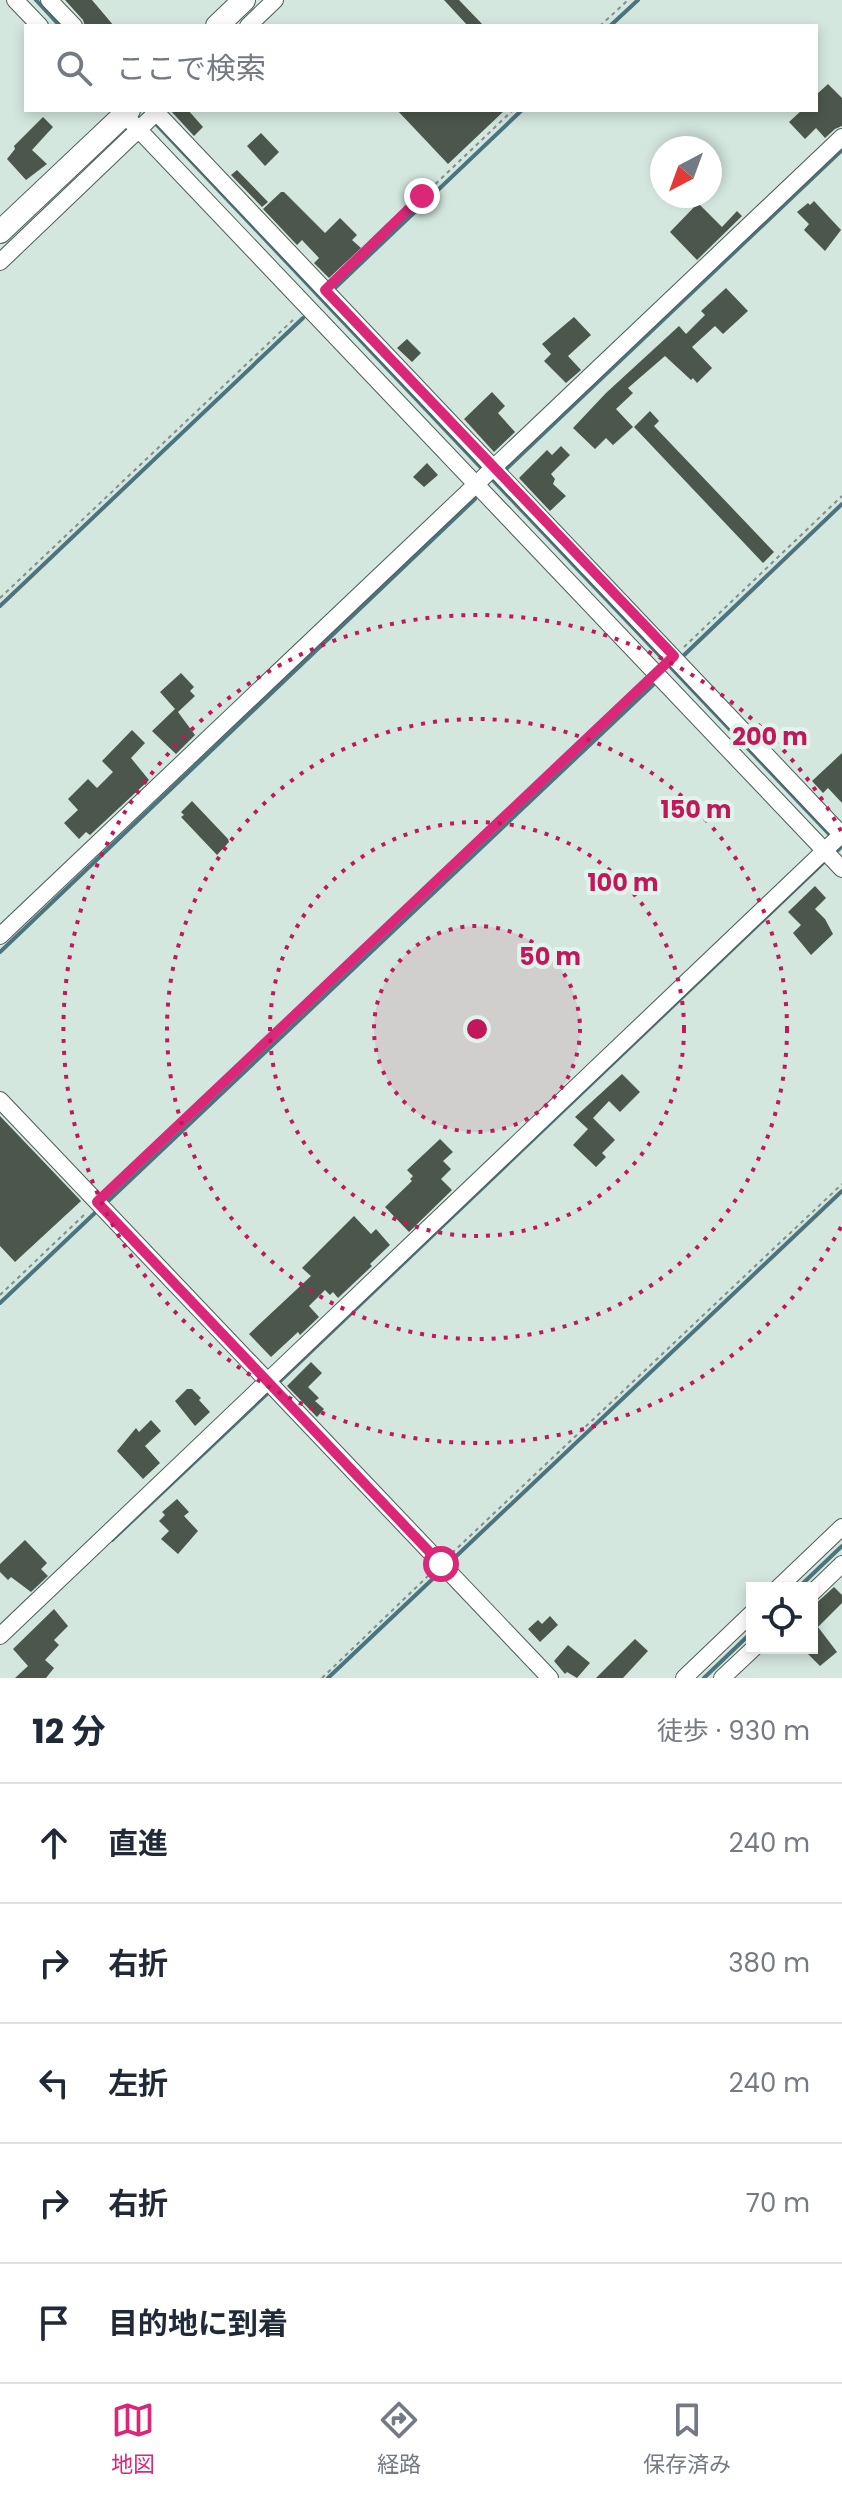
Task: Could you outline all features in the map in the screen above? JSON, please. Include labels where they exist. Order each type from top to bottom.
[{"type":"street","points":[[15,0],[38,24]]},
{"type":"street","points":[[49,0],[72,24]]},
{"type":"street","points":[[219,24],[244,0]]},
{"type":"street","points":[[250,24],[275,0]]},
{"type":"street","points":[[0,232],[128,116],[152,112]]},
{"type":"street","points":[[159,112],[315,296],[491,475],[837,839]]},
{"type":"street","points":[[128,116],[315,296],[491,475],[837,839],[842,869]]},
{"type":"street","points":[[0,262],[128,116]]},
{"type":"street","points":[[0,936],[491,475],[842,137]]},
{"type":"street","points":[[0,1636],[271,1386],[837,839]]},
{"type":"street","points":[[0,1100],[550,1678]]},
{"type":"street","points":[[784,1582],[842,1527]]},
{"type":"street","points":[[818,1587],[842,1564]]},
{"type":"street","points":[[684,1678],[746,1619]]},
{"type":"street","points":[[722,1678],[748,1654]]},
{"type":"path","points":[[602,24],[628,0]]},
{"type":"path","points":[[0,598],[511,112]]},
{"type":"path","points":[[0,1295],[842,496]]},
{"type":"path","points":[[322,1678],[842,1184]]},
{"type":"building","points":[[65,0],[92,0],[112,24],[84,24]]},
{"type":"building","points":[[444,0],[459,0],[482,24],[466,24]]},
{"type":"building","points":[[828,84],[842,98],[842,126],[825,138],[816,128],[805,139],[789,122],[800,112],[818,112],[818,93]]},
{"type":"building","points":[[172,112],[190,112],[203,127],[194,136]]},
{"type":"building","points":[[399,112],[503,112],[448,164]]},
{"type":"building","points":[[43,117],[53,127],[32,150],[47,164],[26,180],[7,159],[14,146]]},
{"type":"building","points":[[261,133],[279,152],[265,166],[247,146]]},
{"type":"building","points":[[237,170],[268,202],[262,207],[231,175]]},
{"type":"building","points":[[281,192],[325,233],[340,218],[357,235],[352,240],[361,248],[329,278],[314,263],[319,258],[302,240],[297,245],[263,209]]},
{"type":"building","points":[[814,201],[841,230],[825,251],[804,230],[809,224],[797,212]]},
{"type":"building","points":[[693,208],[703,208],[722,227],[737,211],[742,216],[697,260],[670,232]]},
{"type":"building","points":[[726,288],[748,311],[723,334],[715,326],[692,347],[712,368],[697,383],[665,356],[628,388],[633,393],[616,409],[633,427],[613,445],[606,438],[595,449],[573,428],[679,326],[686,334],[705,315],[701,311]]},
{"type":"building","points":[[574,317],[591,335],[568,356],[581,370],[566,383],[544,361],[551,354],[542,344]]},
{"type":"building","points":[[407,339],[421,353],[412,362],[397,348]]},
{"type":"building","points":[[492,392],[505,406],[498,413],[515,432],[494,452],[464,419]]},
{"type":"building","points":[[650,411],[659,421],[654,426],[774,552],[763,563],[634,427]]},
{"type":"building","points":[[561,446],[570,455],[551,474],[555,479],[553,484],[566,496],[550,511],[519,478],[547,450],[552,455]]},
{"type":"building","points":[[427,463],[438,475],[424,487],[413,477]]},
{"type":"building","points":[[181,673],[194,687],[190,691],[195,696],[178,712],[195,735],[176,754],[152,731],[175,709],[160,692]]},
{"type":"building","points":[[132,730],[145,743],[131,758],[149,780],[90,835],[86,832],[79,839],[64,823],[78,810],[68,799],[88,779],[97,788],[113,772],[102,761]]},
{"type":"building","points":[[842,753],[842,803],[828,788],[823,793],[812,781]]},
{"type":"building","points":[[192,801],[228,839],[229,842],[217,855],[181,817],[184,815],[181,812]]},
{"type":"building","points":[[815,886],[826,898],[815,909],[833,934],[811,955],[793,933],[801,925],[788,912]]},
{"type":"building","points":[[622,1074],[640,1092],[620,1112],[609,1101],[593,1118],[615,1140],[602,1153],[606,1157],[596,1167],[573,1145],[588,1129],[575,1117]]},
{"type":"building","points":[[0,1116],[81,1201],[15,1262],[0,1246]]},
{"type":"building","points":[[440,1139],[453,1152],[443,1161],[451,1169],[441,1179],[452,1190],[409,1232],[385,1207],[412,1181],[413,1176],[407,1170]]},
{"type":"building","points":[[354,1216],[371,1234],[376,1229],[390,1245],[338,1298],[333,1292],[330,1295],[325,1290],[309,1306],[319,1317],[271,1357],[249,1334],[311,1276],[302,1268]]},
{"type":"building","points":[[311,1362],[322,1373],[308,1387],[319,1398],[315,1401],[324,1409],[317,1417],[287,1386]]},
{"type":"building","points":[[187,1389],[192,1389],[201,1398],[199,1400],[210,1412],[195,1426],[175,1401]]},
{"type":"building","points":[[151,1420],[161,1431],[145,1446],[160,1463],[143,1479],[117,1451],[136,1428],[139,1432]]},
{"type":"building","points":[[177,1499],[189,1512],[184,1516],[198,1531],[178,1554],[161,1539],[169,1531],[159,1521],[165,1515],[162,1512]]},
{"type":"building","points":[[25,1540],[47,1563],[41,1569],[48,1576],[31,1592],[0,1572],[0,1564]]},
{"type":"building","points":[[834,1587],[842,1595],[842,1603],[818,1627],[818,1602]]},
{"type":"building","points":[[54,1609],[68,1626],[54,1640],[59,1645],[45,1660],[54,1668],[46,1678],[15,1678],[28,1666],[13,1649]]},
{"type":"building","points":[[550,1616],[558,1625],[540,1642],[528,1629],[538,1620],[542,1624]]},
{"type":"building","points":[[818,1627],[837,1652],[820,1666],[808,1654],[818,1654]]},
{"type":"building","points":[[635,1639],[648,1651],[623,1678],[596,1678]]},
{"type":"building","points":[[568,1645],[590,1663],[577,1678],[567,1672],[565,1674],[554,1661]]},
{"type":"waterway","points":[[36,0],[58,24]]},
{"type":"waterway","points":[[612,24],[638,0]]},
{"type":"waterway","points":[[336,287],[520,112]]},
{"type":"waterway","points":[[155,123],[485,472]]},
{"type":"waterway","points":[[504,471],[842,150]]},
{"type":"waterway","points":[[0,606],[303,318]]},
{"type":"waterway","points":[[491,478],[832,837]]},
{"type":"waterway","points":[[0,952],[475,499]]},
{"type":"waterway","points":[[681,658],[842,504]]},
{"type":"waterway","points":[[106,1203],[653,685]]},
{"type":"waterway","points":[[838,850],[842,846]]},
{"type":"waterway","points":[[278,1383],[824,862]]},
{"type":"waterway","points":[[449,1563],[842,1191]]},
{"type":"waterway","points":[[0,1303],[98,1210]]},
{"type":"waterway","points":[[112,1540],[271,1390]]},
{"type":"waterway","points":[[804,1582],[842,1546]]},
{"type":"waterway","points":[[328,1678],[441,1571]]},
{"type":"waterway","points":[[704,1678],[746,1638]]},
{"type":"route","points":[[422,196],[325,290],[674,656],[97,1202],[441,1564]]}]
